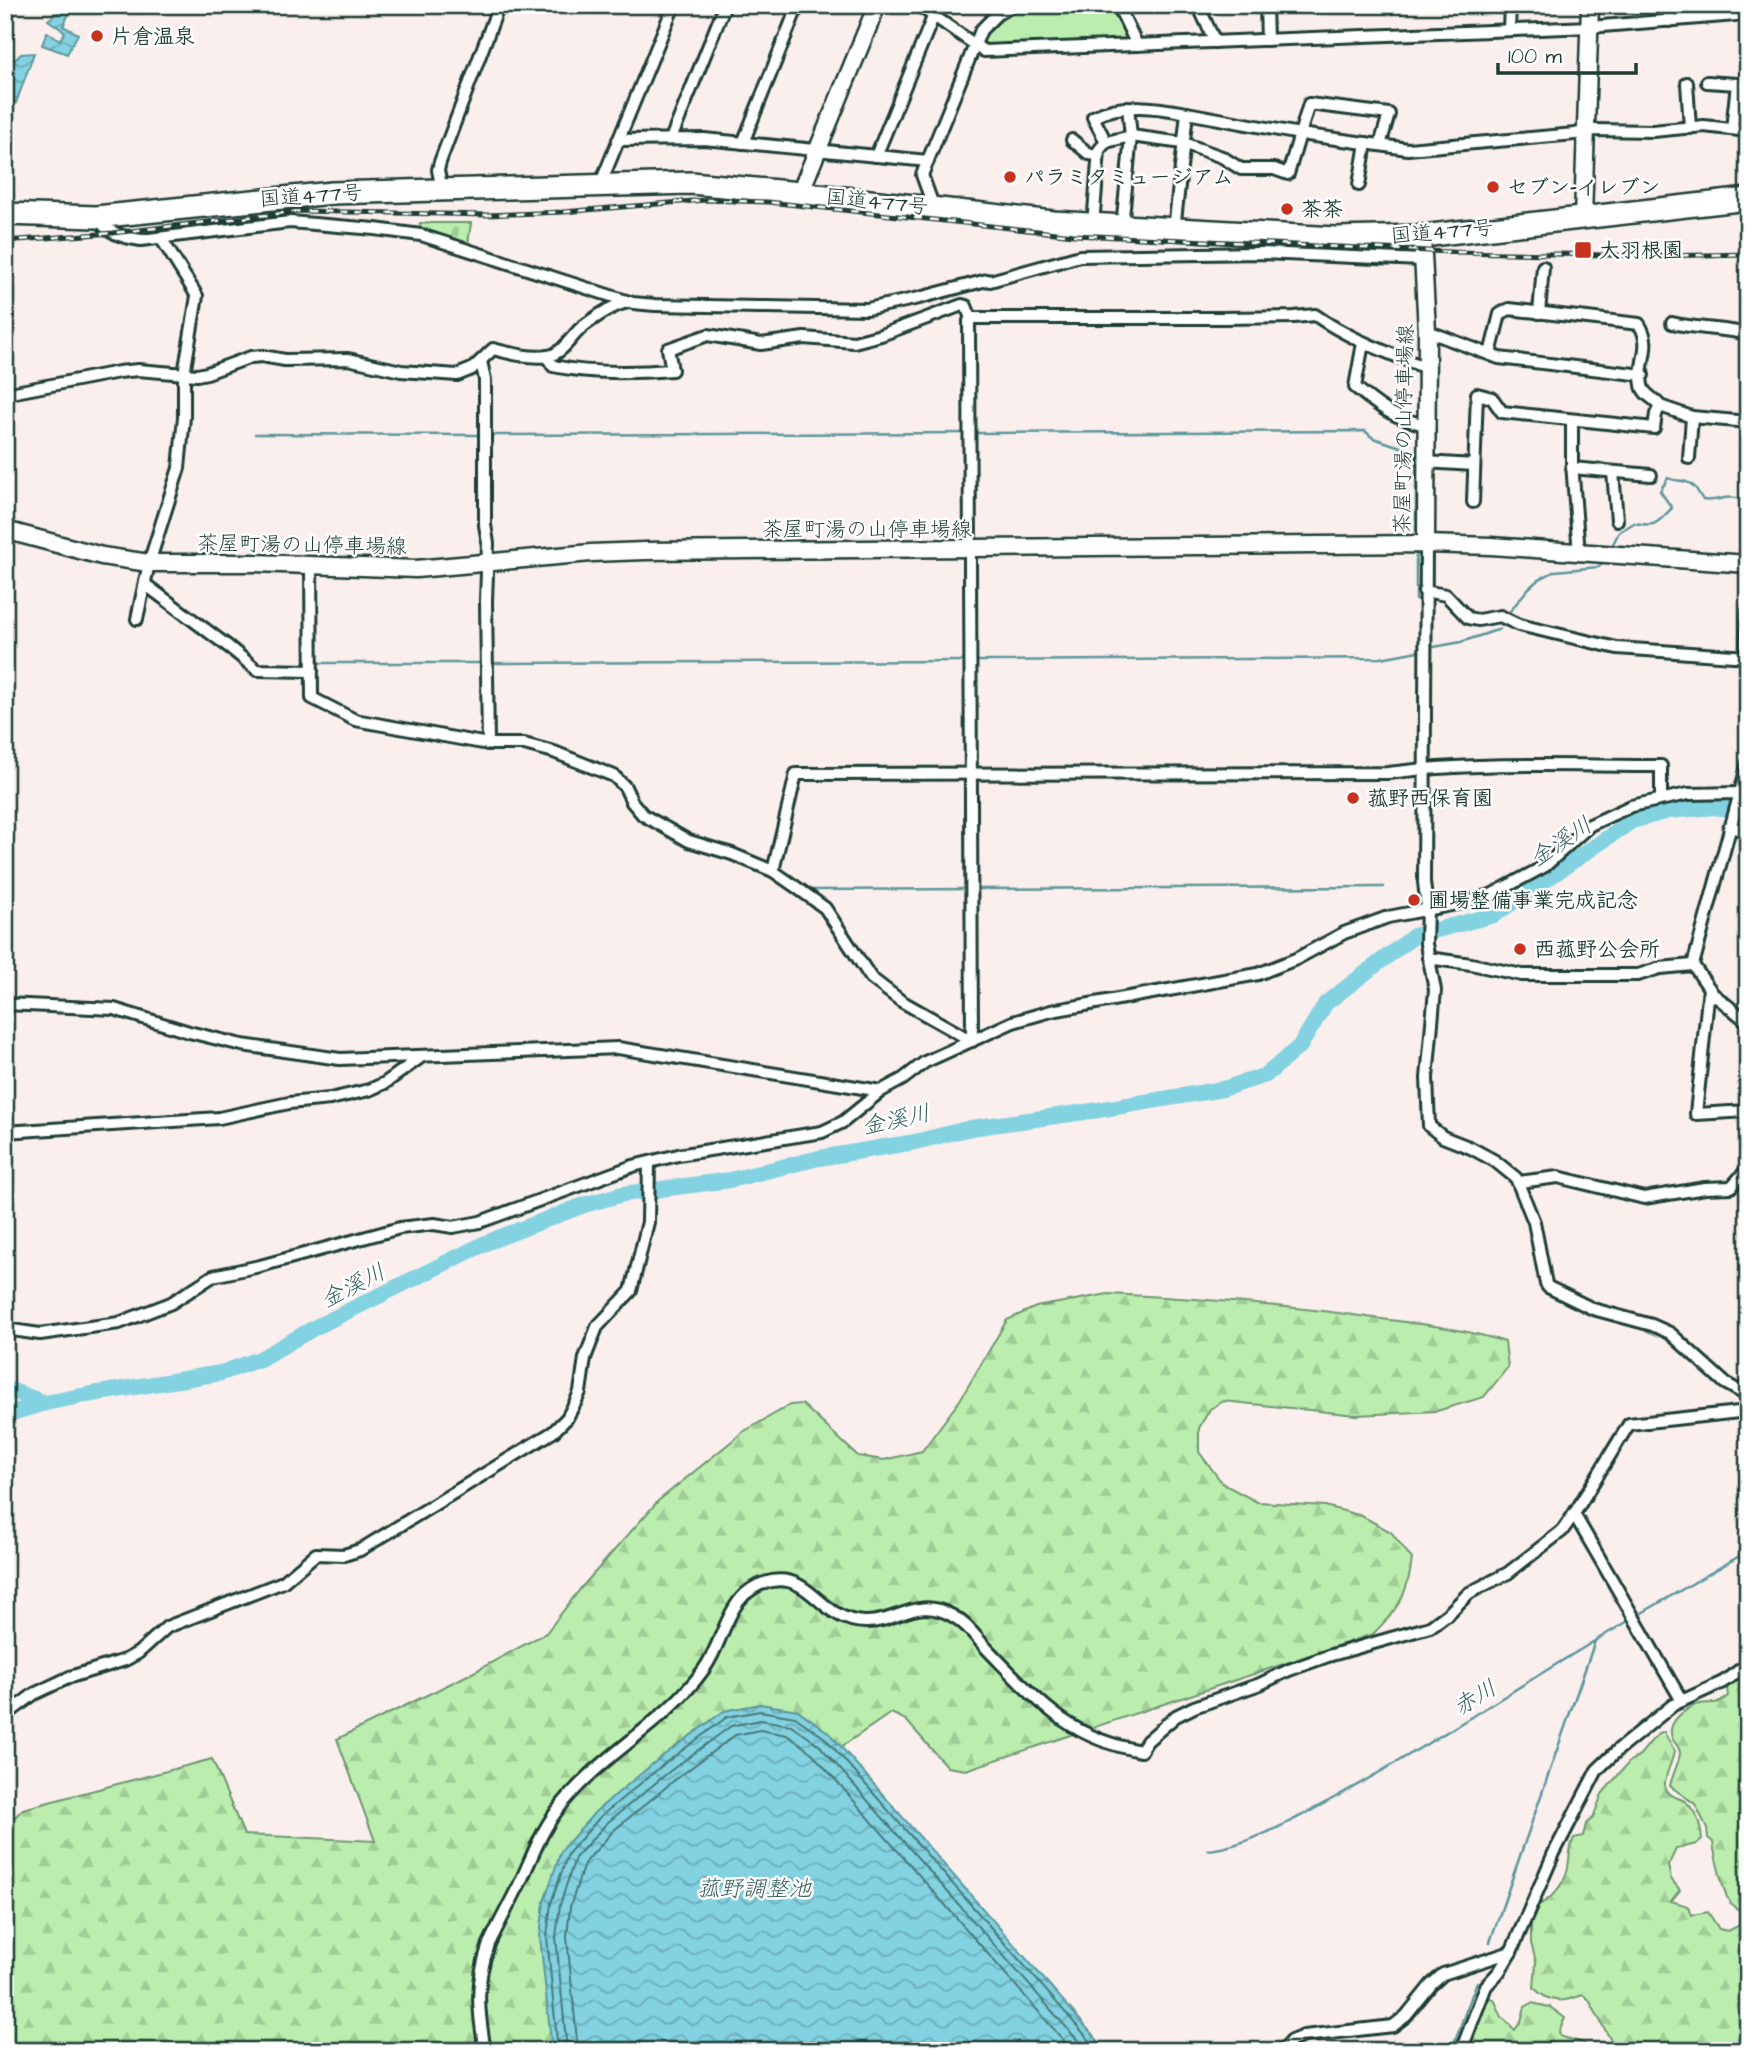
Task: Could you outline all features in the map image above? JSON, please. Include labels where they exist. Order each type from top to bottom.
[{"type":"highway","name":"国道477号","points":[[5,214],[96,217],[332,193],[714,184],[1093,225],[1335,239],[1422,236],[1748,199]]},
{"type":"main road","points":[[800,193],[877,5]]},
{"type":"main road","points":[[1583,218],[1590,5]]},
{"type":"main road","name":"茶屋町湯の山停車場線","points":[[5,530],[102,556],[149,563],[255,563],[416,569],[632,551],[1419,544],[1427,331],[1422,236]]},
{"type":"main road","points":[[1419,544],[1491,546],[1748,565]]},
{"type":"street","points":[[442,190],[438,170],[440,162],[499,5]]},
{"type":"street","points":[[600,185],[674,5]]},
{"type":"street","points":[[671,139],[725,5]]},
{"type":"street","points":[[743,143],[799,5]]},
{"type":"street","points":[[918,5],[936,10],[984,51],[1590,27],[1748,14]]},
{"type":"street","points":[[934,208],[922,175],[981,30],[991,18],[1014,5]]},
{"type":"street","points":[[1118,5],[1137,45]]},
{"type":"street","points":[[1198,5],[1215,42]]},
{"type":"street","points":[[1266,5],[1267,40]]},
{"type":"street","points":[[1509,30],[1510,5]]},
{"type":"street","points":[[1669,5],[1669,21]]},
{"type":"street","points":[[876,156],[936,10]]},
{"type":"street","points":[[1707,82],[1737,85],[1732,129]]},
{"type":"street","points":[[1687,83],[1690,128]]},
{"type":"street","points":[[1093,225],[1098,155],[1101,146],[1107,142],[1131,136],[1183,143],[1222,157],[1241,169],[1274,169],[1288,174],[1309,104],[1389,114],[1380,145]]},
{"type":"street","points":[[1107,142],[1093,117],[1105,111],[1128,107],[1187,113],[1300,134],[1418,149],[1594,130],[1653,131],[1704,125],[1748,131]]},
{"type":"street","points":[[1122,227],[1131,136],[1128,107]]},
{"type":"street","points":[[1174,230],[1187,113]]},
{"type":"street","points":[[618,140],[671,139],[743,143],[928,161]]},
{"type":"street","points":[[1072,140],[1089,154],[1098,155]]},
{"type":"street","points":[[1359,185],[1366,144]]},
{"type":"street","points":[[96,217],[105,229],[128,239],[141,240],[290,222],[421,235],[629,302],[655,305],[867,309],[1090,255],[1260,253],[1422,260]]},
{"type":"street","points":[[137,619],[149,563],[179,468],[184,417],[184,374],[197,296],[161,238]]},
{"type":"street","points":[[1539,313],[1543,267]]},
{"type":"street","points":[[5,394],[138,370],[207,373],[251,356],[285,360],[348,359],[401,371],[457,375],[472,369],[493,349],[547,356],[560,351],[581,328],[602,313],[629,302]]},
{"type":"street","points":[[547,356],[553,366],[583,371],[620,373],[672,370],[668,349],[708,335],[761,344],[804,338],[854,342],[881,335],[962,305],[966,306],[971,318],[972,1041]]},
{"type":"street","points":[[1490,354],[1500,314],[1509,309],[1639,324],[1646,340],[1642,386],[1660,406],[1692,417],[1748,422]]},
{"type":"street","points":[[971,318],[1222,318],[1315,315],[1363,343],[1426,368]]},
{"type":"street","points":[[1672,323],[1748,334]]},
{"type":"street","points":[[1427,331],[1499,358],[1643,375]]},
{"type":"street","points":[[1363,343],[1355,387],[1399,419],[1425,425]]},
{"type":"street","points":[[481,361],[485,380],[488,744]]},
{"type":"street","points":[[1473,502],[1476,394],[1492,398],[1502,412],[1654,428],[1660,406]]},
{"type":"street","points":[[1689,458],[1692,417]]},
{"type":"street","points":[[1572,421],[1572,468],[1579,554]]},
{"type":"street","points":[[1424,462],[1474,465]]},
{"type":"street","points":[[1572,468],[1651,475]]},
{"type":"street","points":[[1613,471],[1617,520]]},
{"type":"street","points":[[1419,544],[1424,592],[1424,882],[1427,956],[1434,990],[1427,1078],[1429,1126],[1443,1137],[1495,1161],[1519,1182],[1534,1222],[1548,1287],[1593,1309],[1652,1325],[1670,1333],[1725,1383],[1748,1396]]},
{"type":"street","points":[[311,566],[312,698],[355,720],[488,744],[524,744],[554,752],[614,776],[625,787],[632,802],[643,815],[689,841],[773,872],[825,908],[871,978],[901,1001],[972,1041]]},
{"type":"street","points":[[146,585],[257,670],[312,671]]},
{"type":"street","points":[[1424,592],[1446,595],[1468,618],[1505,619],[1617,648],[1747,657]]},
{"type":"street","points":[[1748,611],[1748,682]]},
{"type":"street","points":[[1748,763],[1693,965],[1713,994],[1748,1021]]},
{"type":"street","points":[[773,872],[796,774],[1388,773],[1426,768],[1661,766],[1661,799]]},
{"type":"street","points":[[5,1329],[40,1334],[119,1323],[171,1303],[220,1274],[260,1266],[400,1228],[434,1224],[453,1227],[480,1222],[570,1188],[678,1155],[822,1132],[844,1122],[881,1091],[925,1062],[1013,1022],[1051,1011],[1258,974],[1296,959],[1353,929],[1388,917],[1427,912],[1491,895],[1545,866],[1590,825],[1631,806],[1688,794],[1741,796]]},
{"type":"street","points":[[1730,825],[1748,831]]},
{"type":"street","points":[[1427,956],[1522,975],[1638,975],[1660,968],[1693,965]]},
{"type":"street","points":[[1709,988],[1696,1114],[1748,1111]]},
{"type":"street","points":[[5,1004],[114,1009],[189,1032],[291,1054],[340,1059],[618,1048],[881,1091]]},
{"type":"street","points":[[5,1132],[219,1118],[289,1103],[330,1099],[369,1090],[385,1083],[421,1057]]},
{"type":"street","points":[[5,1716],[34,1694],[70,1677],[125,1660],[138,1653],[167,1627],[283,1582],[316,1554],[344,1555],[360,1550],[553,1433],[566,1418],[580,1392],[585,1358],[597,1327],[631,1291],[648,1223],[649,1166]]},
{"type":"street","points":[[1519,1182],[1558,1177],[1644,1198],[1705,1188],[1731,1187],[1748,1172]]},
{"type":"street","points":[[485,2051],[478,2009],[482,1962],[541,1836],[558,1810],[584,1781],[688,1690],[713,1654],[738,1600],[758,1585],[782,1580],[794,1583],[804,1587],[837,1616],[859,1622],[869,1622],[916,1608],[947,1613],[964,1623],[1043,1707],[1098,1738],[1141,1751],[1147,1741],[1176,1716],[1194,1707],[1328,1656],[1430,1627],[1469,1593],[1537,1553],[1562,1531],[1629,1424],[1748,1411]]},
{"type":"street","points":[[1574,1514],[1682,1701]]},
{"type":"street","points":[[1461,2051],[1486,1986],[1499,1972],[1511,1952],[1554,1853],[1597,1770],[1673,1705],[1723,1682],[1748,1664]]},
{"type":"street","points":[[1282,2051],[1291,2041],[1304,2036],[1393,2026],[1406,2016],[1443,1974],[1511,1952]]},
{"type":"green space","points":[[1023,5],[1114,5],[1129,38],[1126,41],[986,46],[981,42],[993,23]]},
{"type":"green space","points":[[420,223],[471,223],[468,244],[418,233]]},
{"type":"green space","points":[[1108,1294],[1307,1309],[1440,1327],[1505,1342],[1508,1367],[1484,1397],[1437,1411],[1356,1415],[1224,1401],[1210,1409],[1199,1428],[1199,1452],[1223,1484],[1257,1502],[1325,1506],[1362,1516],[1391,1532],[1412,1559],[1410,1572],[1400,1601],[1373,1634],[966,1770],[947,1767],[906,1720],[891,1713],[835,1751],[589,2051],[5,2051],[5,1827],[23,1809],[212,1759],[244,1835],[375,1841],[337,1739],[476,1671],[546,1633],[581,1588],[658,1501],[743,1432],[790,1405],[802,1404],[858,1456],[884,1460],[922,1451],[960,1400],[1007,1320],[1036,1307]]},
{"type":"green space","points":[[1748,1674],[1748,2051],[1621,2051],[1610,2039],[1589,2000],[1583,1995],[1552,2000],[1534,1988],[1536,1962],[1531,1943],[1531,1924],[1539,1905],[1555,1892],[1563,1880],[1574,1838],[1583,1836],[1586,1824],[1593,1818],[1602,1794],[1630,1761],[1664,1732],[1674,1751],[1665,1779],[1665,1788],[1669,1794],[1690,1807],[1698,1820],[1702,1839],[1696,1844],[1676,1849],[1668,1866],[1671,1879],[1680,1890],[1671,1901],[1688,1906],[1692,1915],[1708,1912],[1719,1929],[1728,1931],[1740,1925],[1743,1913],[1731,1904],[1728,1898],[1713,1842],[1708,1838],[1707,1828],[1695,1804],[1670,1786],[1680,1754],[1671,1729],[1676,1720],[1693,1706],[1723,1700],[1728,1696],[1727,1687]]},
{"type":"green space","points":[[1490,1998],[1494,1999],[1502,2017],[1515,2030],[1525,2007],[1532,2003],[1550,2007],[1565,2018],[1559,2031],[1560,2036],[1582,2043],[1593,2051],[1469,2051],[1484,2003]]},
{"type":"water","points":[[65,7],[71,10],[63,26],[78,34],[67,54],[42,45],[47,32],[60,40],[65,32],[48,20]]},
{"type":"water","points":[[34,53],[16,103],[5,97],[5,69],[21,54]]},
{"type":"water","name":"菰野調整池","points":[[760,1704],[798,1710],[829,1733],[1107,2051],[552,2051],[540,1937],[544,1902],[561,1851],[596,1811],[660,1758],[724,1711]]},
{"type":"waterway","points":[[971,433],[1365,431],[1373,438],[1416,452],[1416,538]]},
{"type":"waterway","points":[[492,435],[965,433]]},
{"type":"waterway","points":[[255,434],[480,435]]},
{"type":"waterway","points":[[1612,546],[1619,532],[1634,523],[1656,523],[1672,508],[1660,491],[1668,478],[1689,483],[1696,488],[1703,500],[1734,498],[1748,503]]},
{"type":"waterway","points":[[1416,549],[1416,600],[1421,600]]},
{"type":"waterway","points":[[1506,616],[1538,580],[1555,571],[1599,567],[1602,563]]},
{"type":"waterway","points":[[1428,599],[1443,599],[1465,621]]},
{"type":"waterway","points":[[1488,623],[1502,621]]},
{"type":"waterway","points":[[1434,647],[1461,642],[1500,629]]},
{"type":"waterway","points":[[977,661],[1381,658],[1418,651]]},
{"type":"waterway","points":[[489,663],[964,661]]},
{"type":"waterway","points":[[317,663],[482,663]]},
{"type":"waterway","name":"金溪川","points":[[5,1415],[86,1395],[221,1373],[260,1359],[314,1328],[488,1242],[584,1205],[623,1194],[730,1180],[819,1158],[915,1142],[971,1128],[1223,1089],[1266,1075],[1300,1046],[1326,1003],[1414,936],[1494,915],[1632,821],[1668,811],[1715,807],[1748,812]]},
{"type":"waterway","points":[[975,889],[1384,887]]},
{"type":"waterway","points":[[811,890],[968,889]]},
{"type":"waterway","points":[[5,1388],[45,1403]]},
{"type":"waterway","name":"赤川","points":[[1635,1617],[1748,1551]]},
{"type":"waterway","name":"赤川","points":[[1207,1850],[1223,1848],[1256,1837],[1320,1806],[1630,1620]]},
{"type":"waterway","points":[[1490,1942],[1595,1641]]},
{"type":"waterway","points":[[1451,2051],[1477,1982]]},
{"type":"railway","points":[[5,241],[113,233],[301,211],[487,215],[563,212],[705,200],[768,202],[1074,235],[1452,252],[1660,256],[1748,254]]},
{"type":"place","name":"片倉温泉","points":[[97,36]]},
{"type":"place","name":"パラミタミュージアム","points":[[1010,177]]},
{"type":"place","name":"セブン-イレブン","points":[[1493,187]]},
{"type":"place","name":"茶茶","points":[[1287,209]]},
{"type":"place","name":"大羽根園","points":[[1583,250]]},
{"type":"place","name":"菰野西保育園","points":[[1353,798]]},
{"type":"place","name":"圃場整備事業完成記念","points":[[1414,900]]},
{"type":"place","name":"西菰野公会所","points":[[1520,949]]}]
